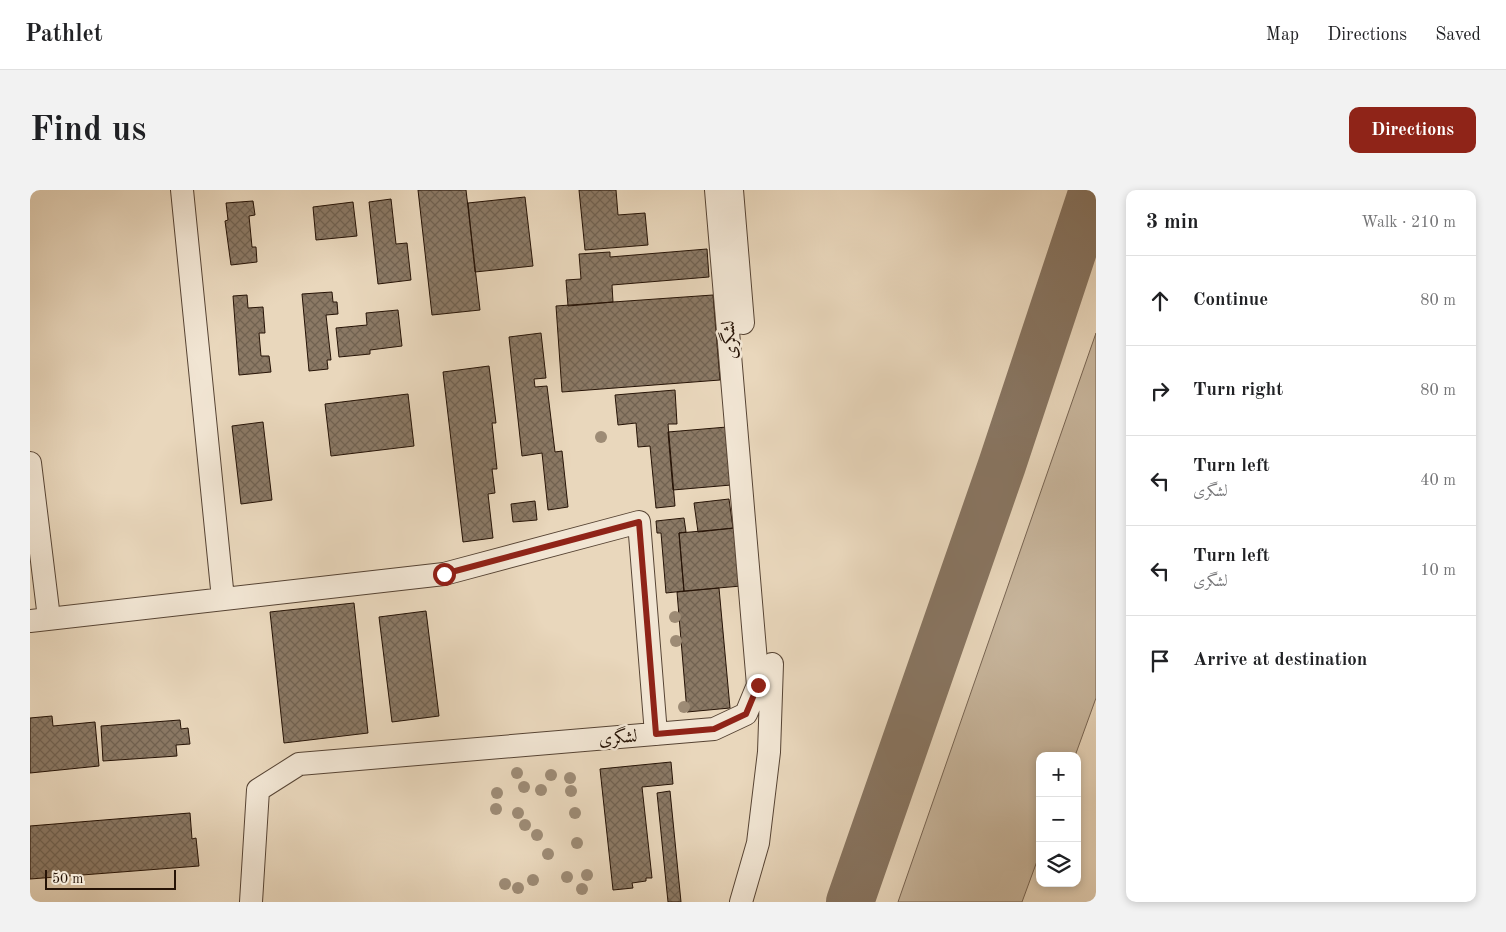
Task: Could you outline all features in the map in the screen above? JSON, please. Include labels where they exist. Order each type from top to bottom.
[{"type":"lane","points":[[182,190],[224,599]]},
{"type":"lane","name":"لشگری","points":[[251,902],[258,790],[299,764],[714,729],[746,714],[758,685],[716,190]]},
{"type":"lane","name":"لشگری","points":[[732,190],[772,674],[770,752],[758,843],[741,902]]},
{"type":"lane","points":[[30,462],[39,619],[444,574],[639,522],[656,734]]},
{"type":"shaded area","points":[[1096,333],[1096,698],[1076,752],[1036,752],[1036,864],[1022,902],[898,902]]},
{"type":"building","points":[[418,190],[466,190],[480,310],[432,315]]},
{"type":"building","points":[[579,190],[616,190],[618,215],[645,213],[648,245],[585,250]]},
{"type":"building","points":[[525,197],[533,266],[475,272],[468,203]]},
{"type":"building","points":[[391,199],[396,244],[407,243],[411,280],[378,284],[369,202]]},
{"type":"building","points":[[253,201],[255,215],[249,216],[252,247],[256,247],[257,262],[231,265],[225,221],[228,220],[226,203]]},
{"type":"building","points":[[353,202],[357,236],[316,240],[313,207]]},
{"type":"building","points":[[707,249],[709,277],[612,285],[613,302],[568,306],[566,280],[581,279],[579,254],[610,252],[610,257]]},
{"type":"building","points":[[332,292],[333,302],[337,302],[338,314],[326,315],[331,360],[327,360],[328,369],[309,371],[302,294]]},
{"type":"building","points":[[247,295],[248,308],[263,307],[265,333],[259,333],[261,356],[269,356],[271,372],[239,375],[233,296]]},
{"type":"building","points":[[713,295],[720,380],[562,392],[556,306]]},
{"type":"building","points":[[398,310],[402,346],[370,350],[370,354],[339,357],[336,328],[367,325],[366,313]]},
{"type":"building","points":[[541,333],[546,378],[534,379],[535,387],[547,386],[555,452],[562,451],[568,507],[548,510],[542,453],[522,456],[509,337]]},
{"type":"building","points":[[489,366],[496,423],[492,423],[497,469],[492,469],[495,493],[488,494],[493,538],[463,542],[443,372]]},
{"type":"building","points":[[675,390],[677,424],[668,424],[675,506],[656,508],[650,446],[638,447],[636,423],[618,425],[615,395]]},
{"type":"building","points":[[408,394],[414,446],[331,456],[325,404]]},
{"type":"building","points":[[263,422],[272,500],[241,504],[232,426]]},
{"type":"building","points":[[727,427],[731,485],[673,490],[668,432]]},
{"type":"building","points":[[729,499],[733,528],[698,532],[694,503]]},
{"type":"building","points":[[535,501],[537,520],[513,522],[511,504]]},
{"type":"building","points":[[684,518],[686,532],[679,533],[684,591],[666,593],[661,533],[657,533],[656,521]]},
{"type":"building","points":[[736,528],[741,586],[684,591],[679,533]]},
{"type":"building","points":[[719,588],[730,708],[687,712],[677,592]]},
{"type":"building","points":[[354,603],[368,733],[284,743],[270,612]]},
{"type":"building","points":[[426,611],[439,716],[392,722],[379,617]]},
{"type":"building","points":[[52,716],[53,726],[95,722],[99,766],[30,773],[30,718]]},
{"type":"building","points":[[180,720],[181,729],[188,728],[190,744],[176,745],[177,756],[103,761],[101,726]]},
{"type":"building","points":[[671,762],[673,784],[642,787],[652,878],[632,883],[633,888],[613,890],[600,769]]},
{"type":"building","points":[[670,791],[681,902],[668,902],[657,793]]},
{"type":"building","points":[[190,813],[192,839],[196,838],[199,866],[30,879],[30,826]]},
{"type":"taxiway","points":[[850,902],[1002,465],[1093,190]]},
{"type":"route","points":[[444,574],[639,522],[656,734],[714,729],[746,714],[758,685]]}]
